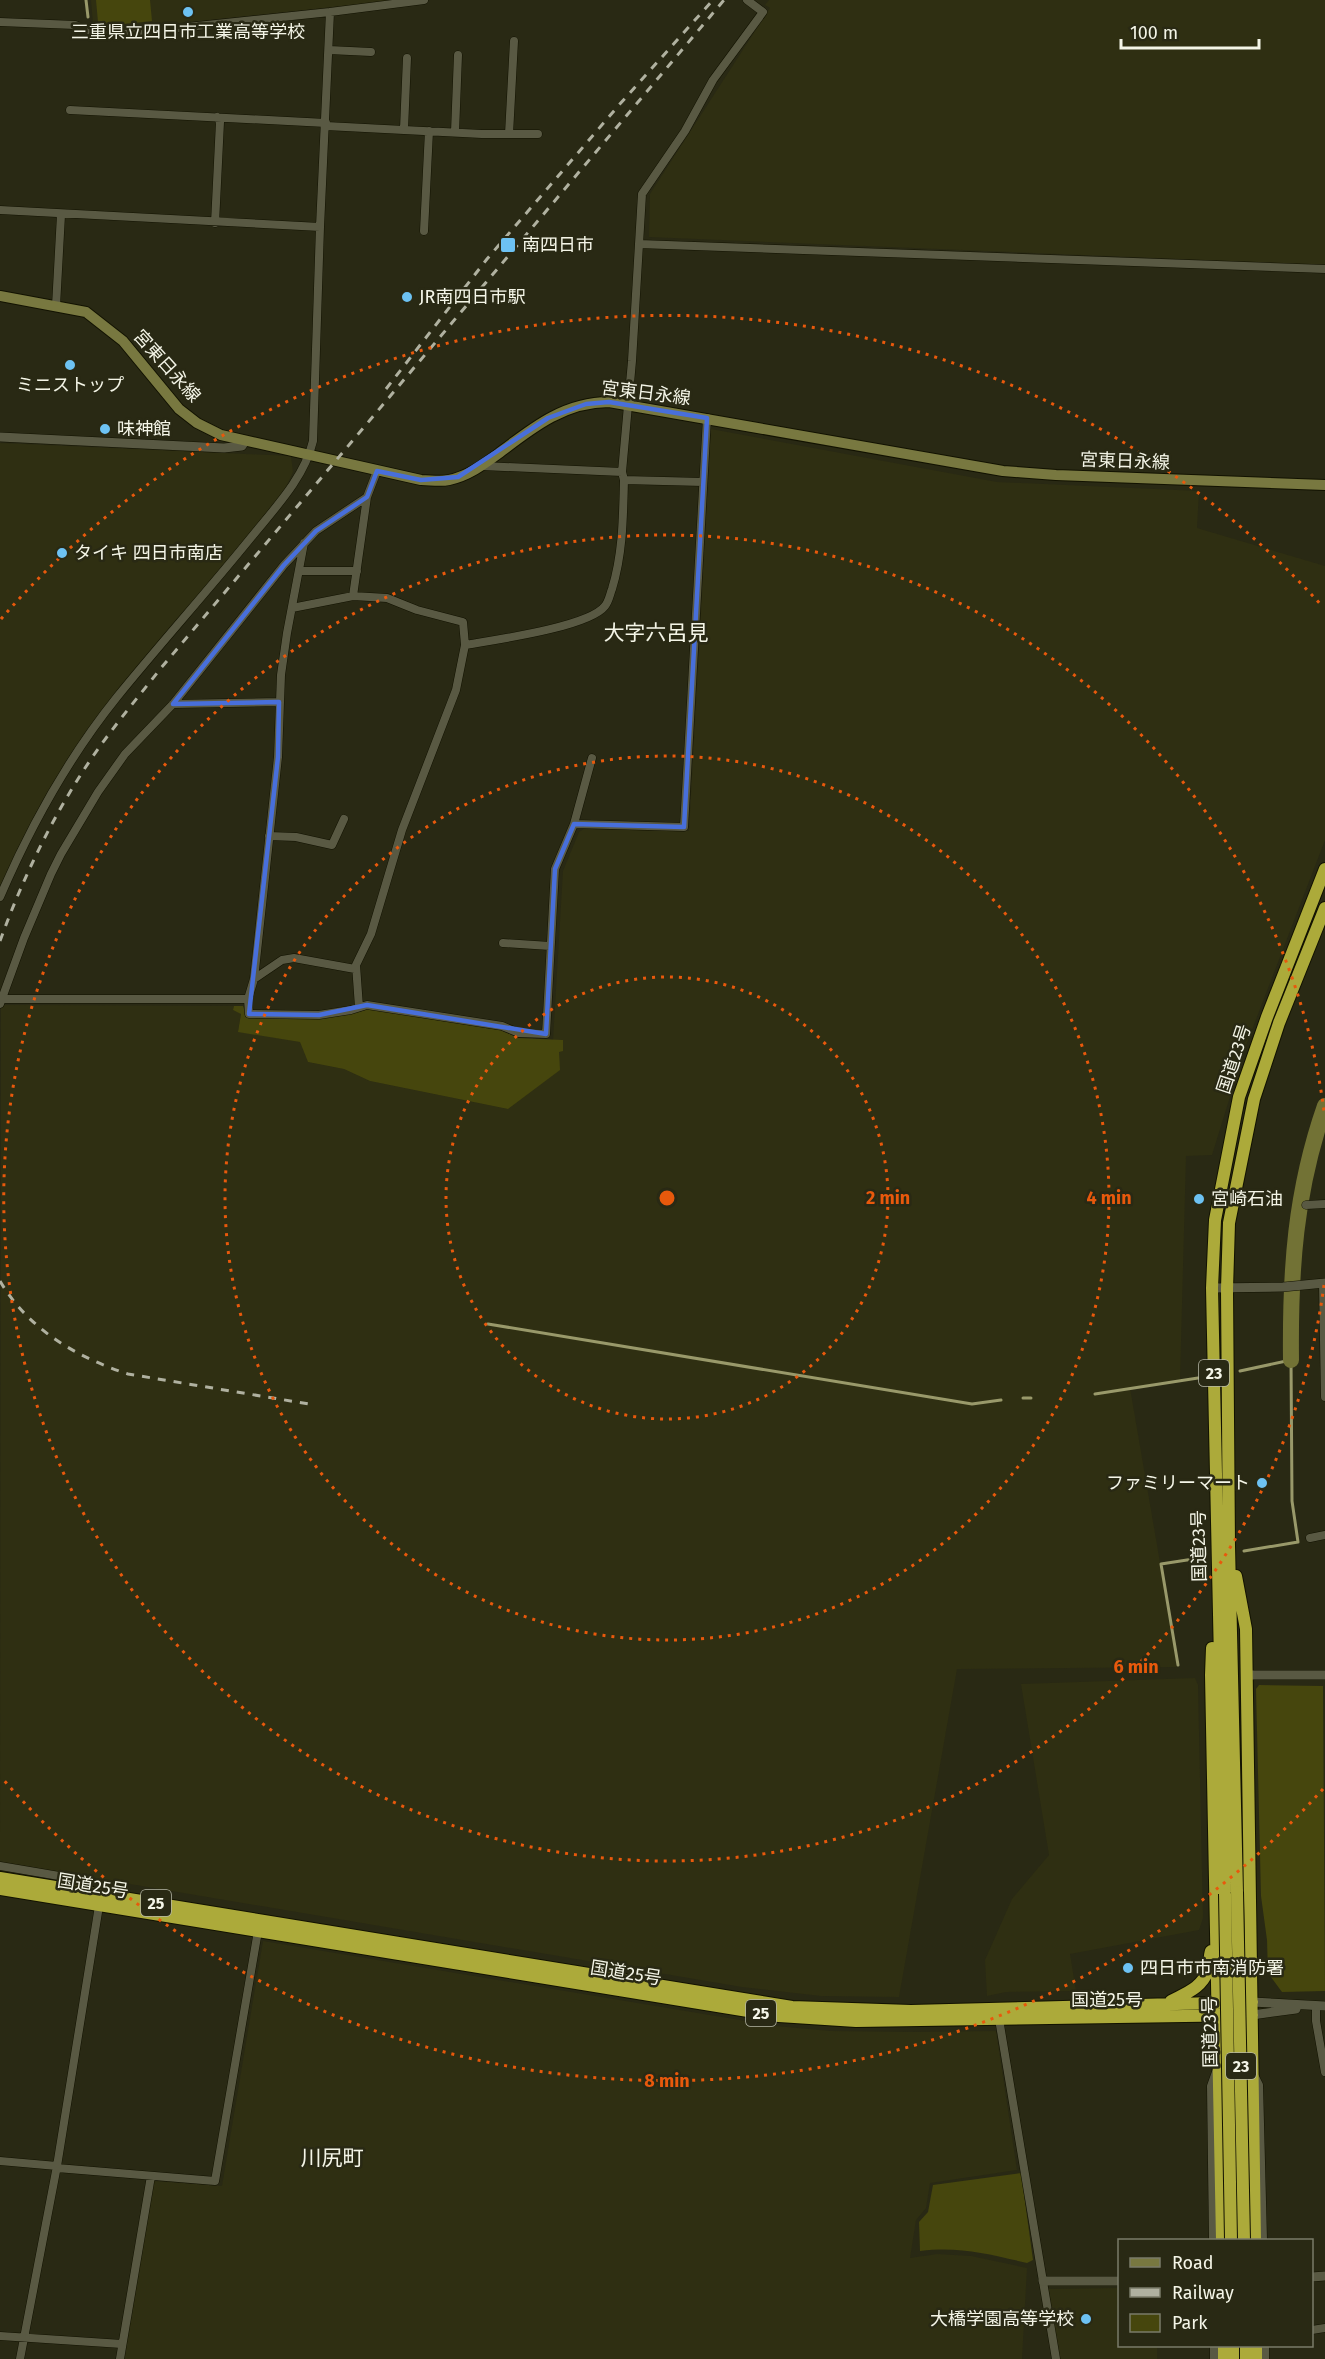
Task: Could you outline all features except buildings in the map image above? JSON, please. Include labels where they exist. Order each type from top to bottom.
[{"type":"highway","name":"国道23号","points":[[1244,2239],[1231,1893],[1223,1546],[1212,1288],[1215,1220],[1239,1097],[1267,1017],[1325,869]]},
{"type":"highway","name":"国道23号","points":[[1223,1546],[1229,1223],[1254,1099],[1279,1023],[1325,908]]},
{"type":"highway","points":[[1223,1546],[1246,1629],[1255,2239]]},
{"type":"highway","points":[[1217,2018],[1211,1675],[1223,1546]]},
{"type":"highway","name":"国道25号","points":[[0,1878],[792,2007],[911,2011],[1252,2002]]},
{"type":"highway","name":"国道25号","points":[[0,1889],[779,2016],[856,2021],[1217,2018],[1252,2015]]},
{"type":"highway","name":"国道23号","points":[[1231,1893],[1231,2239]]},
{"type":"highway","points":[[1167,2003],[1189,1992],[1201,1982],[1208,1971],[1210,1954],[1216,1940]]},
{"type":"highway","name":"23","points":[[1217,2018],[1222,2239]]},
{"type":"main road","name":"宮東日永線","points":[[0,296],[87,312],[123,341],[179,409],[197,423],[221,435],[408,478],[439,481],[458,477],[482,466],[536,426],[560,412],[597,402],[628,404],[1003,471],[1325,485]]},
{"type":"street","points":[[0,22],[75,25],[101,35],[112,35],[424,0]]},
{"type":"street","points":[[465,645],[560,626],[600,612],[607,604],[619,566],[642,194],[685,131],[713,80],[763,12],[747,0]]},
{"type":"street","points":[[0,897],[45,801],[77,752],[116,699],[219,578],[291,488],[310,454],[313,441],[330,12]]},
{"type":"street","points":[[509,134],[514,41]]},
{"type":"street","points":[[329,50],[371,52]]},
{"type":"street","points":[[455,132],[458,55]]},
{"type":"street","points":[[404,129],[406,58]]},
{"type":"street","points":[[70,110],[429,131],[538,134]]},
{"type":"street","points":[[215,223],[220,122],[217,117]]},
{"type":"street","points":[[424,231],[429,131]]},
{"type":"street","points":[[0,210],[320,227]]},
{"type":"street","points":[[56,306],[61,215]]},
{"type":"street","points":[[639,244],[1325,269]]},
{"type":"street","points":[[574,824],[684,827],[707,418]]},
{"type":"street","points":[[0,437],[224,448],[242,446],[245,441]]},
{"type":"street","points":[[482,466],[703,483]]},
{"type":"street","points":[[353,596],[367,497],[377,471]]},
{"type":"street","points":[[248,999],[1,1002],[24,938],[61,854],[92,802],[125,754],[173,704],[304,543],[328,522],[367,497]]},
{"type":"street","points":[[304,543],[286,633],[279,702],[278,757],[254,980],[248,999],[249,1014],[319,1015],[367,1005],[502,1026],[519,1033],[546,1034],[555,869],[574,824],[592,758]]},
{"type":"street","points":[[299,571],[357,571]]},
{"type":"street","points":[[292,608],[353,596],[387,598],[417,610],[463,622],[465,645],[456,690],[402,830],[371,934],[355,969],[359,1007]]},
{"type":"street","points":[[173,704],[279,702]]},
{"type":"street","points":[[269,836],[296,837],[332,845],[344,819]]},
{"type":"street","points":[[503,944],[550,946]]},
{"type":"street","points":[[254,980],[282,960],[294,958],[355,969]]},
{"type":"street","points":[[1306,1205],[1325,1204]]},
{"type":"street","points":[[1212,1288],[1282,1287],[1324,1283],[1325,1397]]},
{"type":"street","points":[[1310,1538],[1325,1535]]},
{"type":"street","points":[[1247,1675],[1325,1676]]},
{"type":"street","points":[[0,1866],[65,1877],[63,1889]]},
{"type":"street","points":[[20,2359],[57,2167],[99,1906]]},
{"type":"street","points":[[0,2161],[215,2181],[258,1931]]},
{"type":"street","points":[[1252,2002],[1321,2006]]},
{"type":"street","points":[[1252,2015],[1321,2006]]},
{"type":"street","points":[[1321,2006],[1325,2072]]},
{"type":"street","points":[[999,2019],[1056,2359]]},
{"type":"street","points":[[1213,2239],[1210,2086],[1219,2063]]},
{"type":"street","points":[[1251,2067],[1259,2085],[1263,2239]]},
{"type":"street","points":[[120,2359],[151,2176]]},
{"type":"street","points":[[1043,2281],[1118,2281]]},
{"type":"street","points":[[0,2336],[122,2344]]},
{"type":"highlighted area","points":[[609,402],[707,418],[684,827],[574,824],[555,869],[546,1034],[367,1005],[319,1015],[249,1014],[278,757],[279,702],[173,704],[284,565],[316,531],[367,497],[377,471],[421,480],[458,477],[548,418],[586,404]]},
{"type":"shaded area","name":"三重県立四日市工業高等学校","points":[[91,0],[400,0],[104,31],[93,24]]},
{"type":"shaded area","points":[[769,0],[1325,0],[1325,265],[649,237],[650,194],[770,8],[765,5]]},
{"type":"shaded area","points":[[711,429],[997,482],[1199,491],[1197,528],[1325,566],[1325,840],[1245,1048],[1212,1155],[1186,1156],[1180,1379],[1130,1388],[1178,1667],[957,1669],[899,1997],[821,1996],[742,1987],[0,1862],[1,1008],[4,1005],[234,1006],[233,1010],[241,1013],[238,1031],[300,1042],[308,1062],[344,1069],[370,1081],[508,1109],[559,1070],[559,1051],[563,1041],[553,1040],[563,871],[579,832],[584,829],[689,831]]},
{"type":"shaded area","points":[[0,443],[291,456],[293,472],[284,491],[72,752],[41,803],[0,889]]},
{"type":"shaded area","points":[[1195,1678],[1198,1685],[1203,1918],[1199,1930],[1070,1954],[1076,1991],[1006,1992],[987,1996],[985,1960],[1012,1899],[1049,1855],[1021,1684]]},
{"type":"shaded area","points":[[263,1941],[776,2026],[830,2031],[996,2031],[1017,2170],[930,2183],[926,2208],[916,2220],[910,2258],[937,2254],[971,2256],[1027,2268],[1022,2359],[124,2359],[153,2181],[222,2186]]},
{"type":"shaded area","name":"大橋学園高等学校","points":[[1118,2288],[1118,2347],[1157,2347],[1157,2359],[1059,2359],[1049,2289]]},
{"type":"green space","points":[[96,0],[150,0],[152,21],[106,26],[98,22]]},
{"type":"green space","points":[[234,1006],[243,1006],[246,1015],[292,1018],[323,1018],[368,1009],[501,1030],[518,1038],[563,1040],[563,1051],[559,1052],[560,1070],[508,1109],[370,1081],[344,1069],[308,1062],[300,1042],[238,1032],[241,1014],[233,1010]]},
{"type":"green space","points":[[1259,1685],[1323,1686],[1325,1991],[1282,1992],[1268,1973],[1267,1940],[1261,1896],[1256,1689]]},
{"type":"green space","points":[[1021,2173],[1033,2260],[1027,2263],[961,2250],[920,2251],[919,2222],[928,2212],[933,2185]]},
{"type":"waterway","points":[[86,0],[88,17]]},
{"type":"waterway","points":[[1291,1360],[1296,1231],[1307,1169],[1325,1106]]},
{"type":"waterway","points":[[488,1324],[972,1404],[1001,1400]]},
{"type":"waterway","points":[[1240,1371],[1291,1360],[1292,1501],[1298,1542],[1244,1551]]},
{"type":"waterway","points":[[1095,1394],[1198,1378]]},
{"type":"waterway","points":[[1023,1398],[1031,1398]]},
{"type":"waterway","points":[[1178,1665],[1161,1564],[1200,1558]]},
{"type":"railway","points":[[0,941],[27,874],[49,830],[72,788],[112,730],[161,668],[724,0]]},
{"type":"railway","points":[[386,389],[487,259],[712,1]]},
{"type":"railway","points":[[0,1281],[11,1298],[39,1327],[72,1350],[109,1367],[128,1374],[309,1404]]},
{"type":"place","name":"三重県立四日市工業高等学校","points":[[188,12]]},
{"type":"place","name":"南四日市","points":[[508,245]]},
{"type":"place","name":"JR南四日市駅","points":[[407,297]]},
{"type":"place","name":"ミニストップ","points":[[70,365]]},
{"type":"place","name":"味神館","points":[[105,429]]},
{"type":"place","name":"タイキ 四日市南店","points":[[62,553]]},
{"type":"place","name":"宮崎石油","points":[[1199,1199]]},
{"type":"place","name":"ファミリーマート","points":[[1262,1483]]},
{"type":"place","name":"四日市市南消防署","points":[[1128,1968]]},
{"type":"place","name":"大橋学園高等学校","points":[[1086,2319]]},
{"type":"district","name":"大字六呂見","points":[[656,633]]},
{"type":"district","name":"川尻町","points":[[332,2158]]}]
